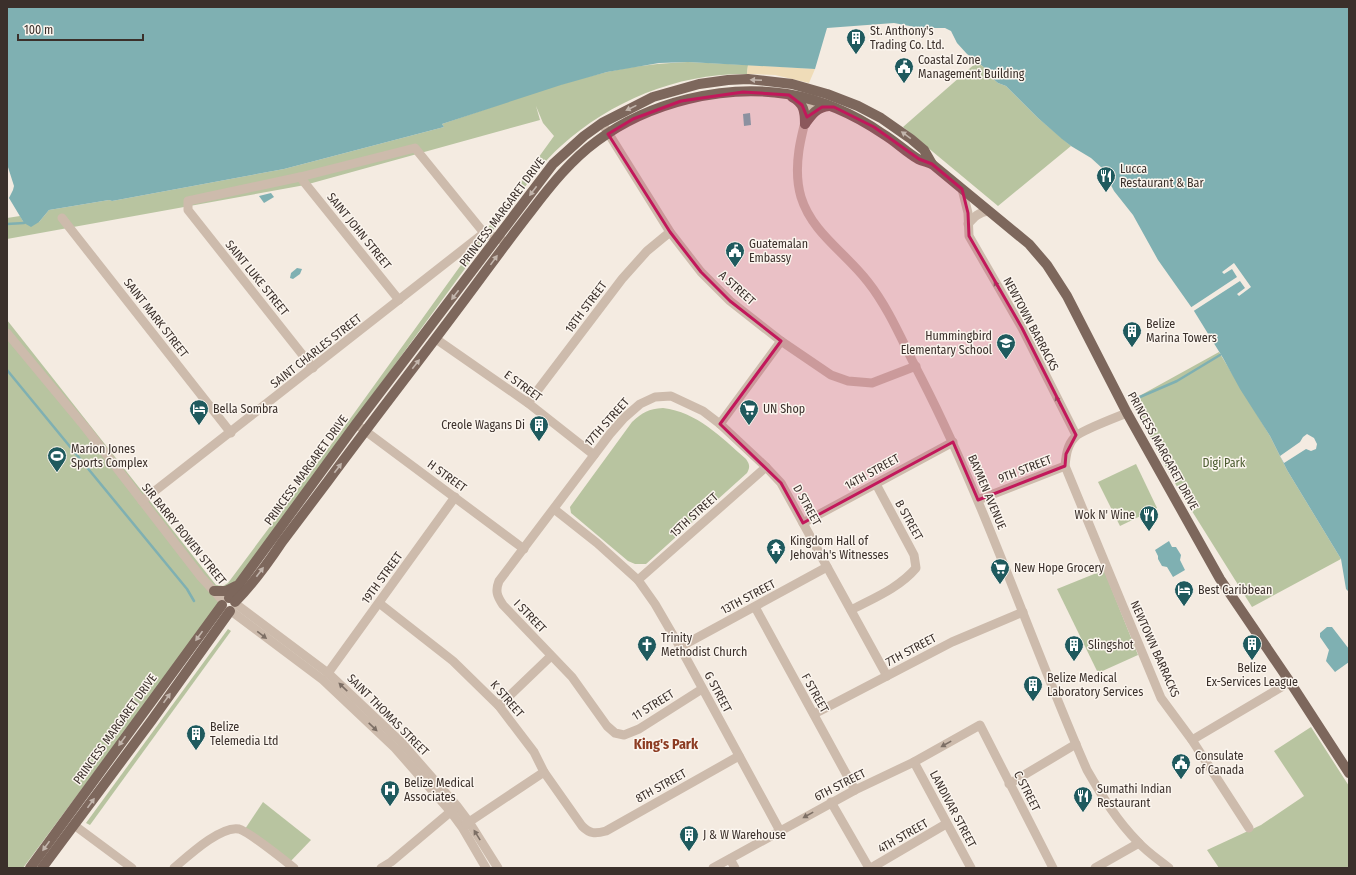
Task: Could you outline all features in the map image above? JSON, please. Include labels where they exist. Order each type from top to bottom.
[{"type":"main road","name":"PRINCESS MARGARET DRIVE","points":[[30,868],[229,605],[252,584],[365,431],[436,339],[553,164],[584,136],[602,123],[653,97],[699,84],[728,80],[761,80],[792,84],[858,106],[894,126],[924,150],[932,164]]},
{"type":"main road","name":"PRINCESS MARGARET DRIVE","points":[[42,868],[229,605],[237,585],[356,424],[503,240],[551,185],[572,162],[599,139],[633,119],[681,101],[704,96],[743,92],[789,95],[834,107],[852,115],[874,127],[919,159],[932,164],[1029,244],[1057,279],[1127,413],[1220,579],[1290,682],[1349,773]]},
{"type":"main road","points":[[789,95],[796,98],[802,105],[804,109],[805,124]]},
{"type":"main road","points":[[805,124],[813,112],[818,109],[827,106],[834,107]]},
{"type":"main road","points":[[214,591],[226,591],[237,585]]},
{"type":"street","name":"BAYMEN AVENUE","points":[[813,90],[800,145],[797,170],[798,187],[804,206],[820,232],[868,282],[889,316],[916,366],[953,442],[978,500],[1076,744],[1088,770],[1105,800],[1123,825],[1139,843],[1169,868]]},
{"type":"street","name":"A STREET","points":[[602,123],[670,232],[701,272],[730,301],[781,341],[831,375],[848,381],[872,383],[916,366]]},
{"type":"street","points":[[300,176],[415,148],[484,233],[503,240]]},
{"type":"street","name":"SAINT LUKE STREET","points":[[300,176],[188,201],[188,210],[314,368]]},
{"type":"street","name":"SAINT JOHN STREET","points":[[300,176],[399,300]]},
{"type":"street","name":"NEWTOWN BARRACKS","points":[[962,189],[966,203],[969,236],[1022,328],[1076,436]]},
{"type":"street","points":[[968,224],[977,215],[988,211]]},
{"type":"street","name":"SAINT MARK STREET","points":[[62,218],[231,433]]},
{"type":"street","name":"18TH STREET","points":[[528,403],[622,279],[647,251],[670,232]]},
{"type":"street","name":"SAINT CHARLES STREET","points":[[142,502],[484,233]]},
{"type":"street","name":"SIR BARRY BOWEN STREET","points":[[7,333],[85,427],[201,577],[229,605]]},
{"type":"street","name":"E STREET","points":[[436,339],[528,403],[594,455]]},
{"type":"street","points":[[720,424],[781,341]]},
{"type":"street","name":"17TH STREET","points":[[554,509],[594,455],[624,418],[640,404],[655,397],[671,396],[702,411],[720,424]]},
{"type":"street","points":[[1076,436],[1127,413]]},
{"type":"street","name":"H STREET","points":[[356,424],[524,549]]},
{"type":"street","name":"D STREET","points":[[720,424],[766,467],[781,484],[887,676]]},
{"type":"street","name":"9TH STREET","points":[[978,500],[1065,466],[1066,454],[1070,444],[1076,436]]},
{"type":"street","name":"14TH STREET","points":[[803,523],[953,442]]},
{"type":"street","name":"NEWTOWN BARRACKS","points":[[1065,466],[1161,698],[1192,740],[1249,828]]},
{"type":"street","name":"15TH STREET","points":[[638,580],[766,467]]},
{"type":"street","name":"B STREET","points":[[851,610],[894,587],[907,578],[916,568],[914,554],[876,484]]},
{"type":"street","name":"19TH STREET","points":[[328,673],[454,497]]},
{"type":"street","name":"I STREET","points":[[554,509],[499,581],[496,589],[498,597],[503,605],[572,677],[607,726],[615,733]]},
{"type":"street","name":"G STREET","points":[[554,509],[638,580],[655,604],[780,831]]},
{"type":"street","name":"13TH STREET","points":[[680,647],[827,567]]},
{"type":"street","name":"K STREET","points":[[379,603],[453,661],[499,706],[534,752],[544,772],[582,826],[587,831],[592,833]]},
{"type":"street","name":"SAINT THOMAS STREET","points":[[229,605],[328,673],[353,702]]},
{"type":"street","name":"SAINT THOMAS STREET","points":[[229,605],[353,702],[401,742],[466,824],[498,868]]},
{"type":"street","name":"F STREET","points":[[755,607],[855,790]]},
{"type":"street","name":"7TH STREET","points":[[814,714],[952,642],[1023,612]]},
{"type":"street","points":[[499,706],[552,656]]},
{"type":"street","points":[[1192,740],[1290,682]]},
{"type":"street","name":"11 STREET","points":[[615,733],[624,735],[639,729],[702,688]]},
{"type":"street","name":"6TH STREET","points":[[713,868],[832,802],[914,762],[980,725]]},
{"type":"street","name":"C STREET","points":[[980,725],[1053,868]]},
{"type":"street","points":[[1009,784],[1076,744]]},
{"type":"street","name":"8TH STREET","points":[[592,833],[606,831],[739,756]]},
{"type":"street","name":"LANDIVAR STREET","points":[[914,762],[971,868]]},
{"type":"street","points":[[466,824],[544,772]]},
{"type":"street","points":[[832,802],[870,868]]},
{"type":"street","points":[[381,868],[391,862],[454,809]]},
{"type":"street","name":"SAINT THOMAS STREET","points":[[466,824],[486,868]]},
{"type":"street","name":"4TH STREET","points":[[870,868],[946,824]]},
{"type":"street","points":[[74,825],[132,868]]},
{"type":"street","points":[[174,868],[205,843],[227,830],[239,829],[251,836],[294,868]]},
{"type":"street","points":[[1095,868],[1139,843]]},
{"type":"street","points":[[730,859],[735,868]]},
{"type":"highlighted area","points":[[743,92],[789,95],[802,105],[807,117],[822,107],[834,107],[874,127],[919,159],[932,164],[962,189],[968,213],[969,236],[1022,328],[1076,435],[1066,454],[1065,466],[978,500],[953,442],[803,523],[781,483],[720,424],[781,341],[730,301],[701,272],[670,232],[608,134],[633,119],[681,101]]},
{"type":"green space","points":[[688,62],[748,65],[747,74],[696,78],[648,92],[602,115],[561,146],[549,158],[521,192],[243,572],[23,868],[7,868],[7,320],[216,585],[223,586],[228,583],[342,430],[554,136],[543,123],[536,106],[540,120],[305,185],[7,239],[7,218],[20,216],[24,223],[39,222],[49,210],[109,200],[112,201],[284,169],[444,127],[442,124],[586,77],[637,66]]},
{"type":"green space","points":[[977,62],[985,68],[992,78],[998,83],[1006,86],[1038,118],[1071,146],[998,206],[903,127]]},
{"type":"green space","name":"Digi Park","points":[[1219,352],[1270,436],[1287,470],[1341,559],[1252,607],[1180,492],[1132,400]]},
{"type":"green space","points":[[663,408],[675,410],[698,420],[718,434],[746,459],[749,464],[749,468],[747,473],[646,564],[635,564],[628,561],[571,513],[570,507],[632,422],[646,412],[653,409]]},
{"type":"green space","points":[[1136,464],[1157,508],[1120,526],[1098,482]]},
{"type":"green space","points":[[1104,570],[1138,655],[1098,673],[1057,589]]},
{"type":"green space","points":[[228,629],[231,631],[90,825],[86,823]]},
{"type":"green space","points":[[1311,727],[1349,786],[1349,868],[1219,868],[1207,850],[1261,825],[1304,796],[1274,751]]},
{"type":"green space","points":[[263,802],[311,840],[288,864],[245,829]]},
{"type":"sand","points":[[748,65],[815,69],[809,83],[775,75],[747,74]]},
{"type":"water","points":[[7,7],[1349,7],[1349,592],[1346,589],[1341,559],[1287,470],[1270,436],[1240,389],[1194,311],[1158,260],[1133,215],[1114,191],[1102,168],[1091,158],[1062,139],[1038,118],[1006,86],[998,83],[992,78],[985,68],[967,54],[957,43],[951,31],[945,28],[920,28],[894,23],[827,28],[815,69],[688,62],[659,63],[607,72],[561,85],[442,124],[444,127],[284,169],[112,201],[109,200],[49,210],[39,222],[31,227],[24,223],[9,198],[14,186],[7,164]]},
{"type":"water","points":[[750,113],[751,125],[744,126],[743,114]]},
{"type":"water","points":[[271,193],[274,197],[264,203],[259,196]]},
{"type":"water","points":[[297,268],[302,269],[300,274],[293,279],[290,278],[291,273]]},
{"type":"water","points":[[1169,541],[1172,547],[1176,547],[1181,555],[1180,560],[1185,570],[1173,577],[1167,567],[1162,566],[1155,550]]},
{"type":"water","points":[[1327,627],[1332,627],[1349,649],[1349,662],[1335,672],[1326,661],[1329,650],[1320,637],[1320,633]]},
{"type":"pier","points":[[1234,263],[1251,287],[1239,296],[1237,294],[1245,288],[1240,281],[1192,312],[1190,308],[1237,277],[1232,269],[1224,274],[1222,272]]},
{"type":"pier","points":[[1307,434],[1314,438],[1317,444],[1316,449],[1311,451],[1306,449],[1284,463],[1280,456],[1300,442]]},
{"type":"waterway","points":[[7,224],[24,223]]},
{"type":"waterway","points":[[1133,400],[1177,381],[1220,355]]},
{"type":"waterway","points":[[7,370],[187,589],[194,601]]},
{"type":"place","name":"St. Anthony's Trading Co. Ltd.","points":[[856,55]]},
{"type":"place","name":"Coastal Zone Management Building","points":[[904,84]]},
{"type":"place","name":"Lucca Restaurant & Bar","points":[[1106,193]]},
{"type":"place","name":"Guatemalan Embassy","points":[[735,268]]},
{"type":"place","name":"Belize Marina Towers","points":[[1132,348]]},
{"type":"place","name":"Hummingbird Elementary School","points":[[1006,360]]},
{"type":"place","name":"Bella Sombra","points":[[199,426]]},
{"type":"place","name":"UN Shop","points":[[749,426]]},
{"type":"place","name":"Creole Wagans Di","points":[[539,442]]},
{"type":"place","name":"Marion Jones Sports Complex","points":[[57,473]]},
{"type":"place","name":"Wok N' Wine","points":[[1149,532]]},
{"type":"place","name":"Kingdom Hall of Jehovah's Witnesses","points":[[776,565]]},
{"type":"place","name":"New Hope Grocery","points":[[1000,585]]},
{"type":"place","name":"Best Caribbean","points":[[1184,607]]},
{"type":"place","name":"Belize Ex-Services League","points":[[1252,661]]},
{"type":"place","name":"Trinity Methodist Church","points":[[647,662]]},
{"type":"place","name":"Slingshot","points":[[1074,662]]},
{"type":"place","name":"Belize Medical Laboratory Services","points":[[1033,702]]},
{"type":"place","name":"Belize Telemedia Ltd","points":[[196,751]]},
{"type":"place","name":"Consulate of Canada","points":[[1181,780]]},
{"type":"place","name":"Belize Medical Associates","points":[[390,807]]},
{"type":"place","name":"Sumathi Indian Restaurant","points":[[1083,813]]},
{"type":"place","name":"J & W Warehouse","points":[[689,852]]},
{"type":"district","name":"King's Park","points":[[666,744]]}]
